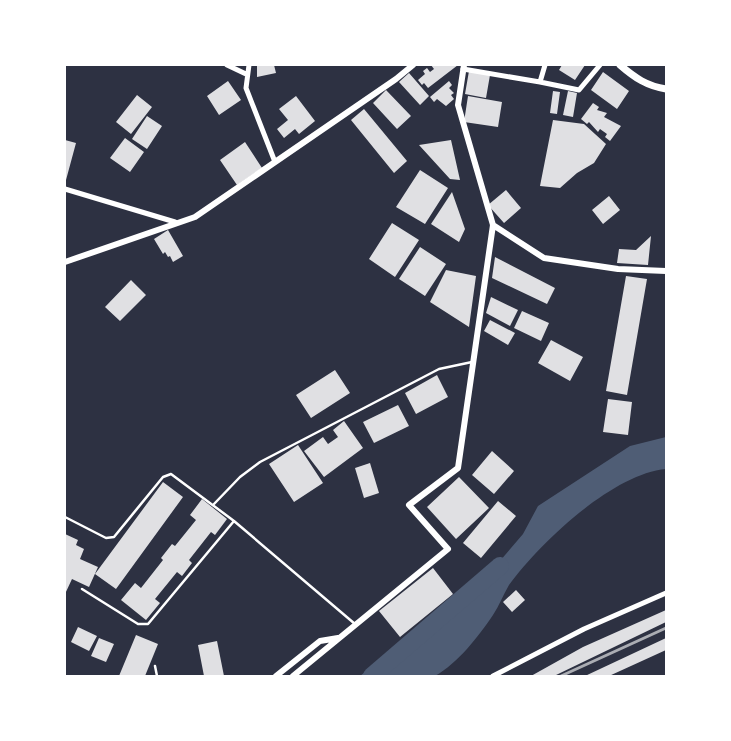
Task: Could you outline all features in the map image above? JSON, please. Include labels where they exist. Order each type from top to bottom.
[{"type":"main road","points":[[620,65],[637,79],[652,87],[666,90]]},
{"type":"street","points":[[227,65],[246,74]]},
{"type":"street","points":[[249,65],[246,74],[246,88],[274,162]]},
{"type":"street","points":[[65,262],[175,222],[195,217],[413,65]]},
{"type":"street","points":[[540,82],[545,65]]},
{"type":"street","points":[[293,676],[326,651],[338,638],[448,549],[409,505],[458,468],[493,225],[458,105],[464,67],[579,90],[600,65]]},
{"type":"street","points":[[65,189],[175,222]]},
{"type":"street","points":[[493,225],[544,258],[618,269],[666,271]]},
{"type":"street","points":[[493,676],[584,629],[666,593]]},
{"type":"street","points":[[276,676],[320,641],[338,638]]},
{"type":"lane","points":[[214,504],[240,477],[260,462],[439,369],[473,362]]},
{"type":"lane","points":[[65,517],[106,538],[114,537],[163,477],[171,474],[234,520],[355,624]]},
{"type":"lane","points":[[82,588],[138,624],[148,624],[234,520]]},
{"type":"lane","points":[[156,666],[157,676]]},
{"type":"water","points":[[666,437],[666,469],[645,474],[623,483],[579,513],[558,531],[522,568],[509,585],[493,615],[474,641],[452,664],[435,676],[360,676],[374,665],[392,660],[409,650],[451,618],[523,534],[538,506],[630,446]]},
{"type":"building","points":[[257,65],[274,65],[276,73],[257,77]]},
{"type":"building","points":[[431,65],[458,65],[428,88],[418,80],[425,74],[423,71],[427,68],[430,72],[434,69]]},
{"type":"building","points":[[562,65],[585,65],[575,80],[559,70]]},
{"type":"building","points":[[469,71],[490,75],[486,98],[465,94]]},
{"type":"building","points":[[603,72],[629,91],[617,109],[591,90]]},
{"type":"building","points":[[409,73],[429,96],[420,105],[399,82]]},
{"type":"building","points":[[228,81],[241,100],[219,115],[207,96]]},
{"type":"building","points":[[449,81],[452,85],[449,88],[454,93],[451,95],[454,99],[446,106],[437,99],[434,102],[430,97]]},
{"type":"building","points":[[386,90],[411,116],[397,129],[373,103]]},
{"type":"building","points":[[553,91],[560,92],[557,114],[550,113]]},
{"type":"building","points":[[568,91],[577,93],[573,117],[563,115]]},
{"type":"building","points":[[137,95],[152,107],[131,134],[116,122]]},
{"type":"building","points":[[296,96],[315,121],[299,134],[295,129],[284,138],[277,129],[288,120],[279,109]]},
{"type":"building","points":[[468,96],[502,102],[498,127],[464,122]]},
{"type":"building","points":[[593,103],[599,107],[597,110],[607,113],[604,117],[621,126],[610,141],[605,137],[607,134],[600,129],[598,132],[589,122],[587,124],[581,119]]},
{"type":"building","points":[[364,109],[407,161],[394,173],[351,120]]},
{"type":"building","points":[[147,116],[162,126],[147,149],[132,139]]},
{"type":"building","points":[[553,120],[584,124],[606,144],[594,163],[577,173],[560,188],[540,186]]},
{"type":"building","points":[[125,138],[144,152],[130,172],[110,158]]},
{"type":"building","points":[[65,140],[76,143],[66,180],[65,180]]},
{"type":"building","points":[[451,140],[460,180],[450,179],[419,145]]},
{"type":"building","points":[[245,142],[262,168],[237,185],[220,160]]},
{"type":"building","points":[[420,170],[448,188],[425,224],[396,207]]},
{"type":"building","points":[[506,190],[521,208],[504,223],[488,205]]},
{"type":"building","points":[[452,192],[465,229],[459,242],[431,224]]},
{"type":"building","points":[[609,196],[620,210],[603,224],[592,210]]},
{"type":"building","points":[[392,223],[419,240],[395,277],[369,259]]},
{"type":"building","points":[[168,230],[183,256],[173,262],[165,252],[163,254],[154,239]]},
{"type":"building","points":[[651,236],[648,265],[617,263],[619,249],[636,250]]},
{"type":"building","points":[[420,247],[446,264],[425,296],[399,279]]},
{"type":"building","points":[[495,257],[555,288],[547,304],[492,278]]},
{"type":"building","points":[[446,270],[476,276],[469,327],[430,302]]},
{"type":"building","points":[[626,276],[647,279],[627,395],[606,391]]},
{"type":"building","points":[[131,280],[146,295],[120,321],[105,307]]},
{"type":"building","points":[[491,297],[518,310],[510,326],[486,313]]},
{"type":"building","points":[[522,311],[549,323],[541,341],[514,328]]},
{"type":"building","points":[[490,320],[515,333],[508,345],[484,331]]},
{"type":"building","points":[[551,340],[583,357],[570,381],[538,363]]},
{"type":"building","points":[[335,370],[350,393],[311,418],[296,395]]},
{"type":"building","points":[[437,375],[448,397],[416,414],[405,393]]},
{"type":"building","points":[[608,399],[632,402],[628,435],[603,432]]},
{"type":"building","points":[[398,405],[409,426],[374,443],[363,422]]},
{"type":"building","points":[[344,421],[363,448],[324,477],[304,451],[323,437],[328,444],[338,437],[333,430]]},
{"type":"building","points":[[298,445],[323,483],[294,502],[269,464]]},
{"type":"building","points":[[492,451],[514,471],[494,494],[472,475]]},
{"type":"building","points":[[370,463],[379,493],[364,498],[355,468]]},
{"type":"building","points":[[459,477],[489,508],[456,539],[427,507]]},
{"type":"building","points":[[163,482],[183,497],[116,589],[95,574]]},
{"type":"building","points":[[202,499],[227,519],[215,535],[211,532],[189,560],[192,563],[182,576],[177,572],[155,599],[160,603],[146,620],[121,600],[135,583],[141,588],[163,560],[161,558],[172,544],[175,546],[196,520],[190,515]]},
{"type":"building","points":[[498,501],[516,516],[481,558],[463,543]]},
{"type":"building","points":[[65,534],[78,540],[76,545],[84,549],[80,559],[98,567],[89,587],[72,579],[65,594]]},
{"type":"building","points":[[433,568],[453,594],[400,637],[379,611]]},
{"type":"building","points":[[516,590],[525,600],[512,612],[503,602]]},
{"type":"building","points":[[666,610],[666,622],[554,676],[531,676],[583,647]]},
{"type":"building","points":[[78,627],[97,636],[89,651],[71,642]]},
{"type":"building","points":[[136,635],[158,644],[145,676],[119,676]]},
{"type":"building","points":[[99,638],[114,644],[106,662],[91,656]]},
{"type":"building","points":[[666,638],[666,650],[609,676],[585,676]]},
{"type":"building","points":[[217,641],[224,676],[204,676],[198,645]]},
{"type":"waterway","points":[[372,676],[500,566]]},
{"type":"railway","points":[[561,676],[666,628]]}]
